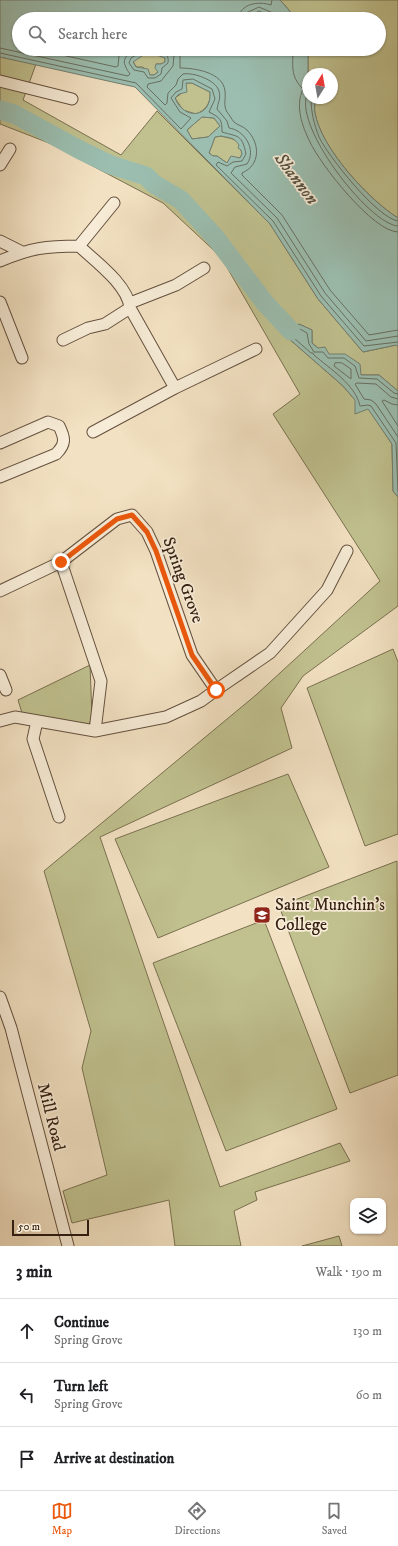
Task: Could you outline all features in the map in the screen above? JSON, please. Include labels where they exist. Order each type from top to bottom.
[{"type":"street","points":[[0,81],[72,99]]},
{"type":"street","points":[[0,165],[10,149]]},
{"type":"street","points":[[79,246],[114,203]]},
{"type":"street","points":[[0,240],[22,252]]},
{"type":"street","points":[[0,261],[22,252],[46,246],[79,246],[115,279],[175,388]]},
{"type":"street","points":[[63,340],[88,328],[105,324],[130,305],[176,285],[204,268]]},
{"type":"street","points":[[0,302],[22,358]]},
{"type":"street","points":[[93,432],[175,388],[256,349]]},
{"type":"street","points":[[0,443],[48,422],[59,426],[65,436],[63,447],[56,454],[0,478]]},
{"type":"street","name":"Spring Grove","points":[[61,562],[117,519],[132,515],[147,532],[156,551],[192,655],[216,690]]},
{"type":"street","points":[[0,721],[15,717],[95,731],[166,717],[201,701],[253,666],[275,648],[327,590],[347,551]]},
{"type":"street","points":[[0,591],[61,562],[101,681],[95,731]]},
{"type":"street","points":[[0,675],[6,690]]},
{"type":"street","points":[[38,721],[33,739],[59,817]]},
{"type":"street","name":"Mill Road","points":[[0,997],[11,1028],[68,1246]]},
{"type":"green space","points":[[280,0],[398,0],[398,218],[374,199],[348,172],[326,142],[319,127],[315,113],[315,104],[338,104],[338,68],[308,68],[308,56],[386,56],[386,12],[290,12]]},
{"type":"green space","points":[[141,56],[165,57],[165,62],[156,64],[158,72],[154,75],[150,75],[143,67],[136,67],[133,61]]},
{"type":"green space","points":[[0,57],[36,64],[23,100],[121,155],[157,111],[270,224],[318,299],[363,352],[396,345],[398,347],[398,391],[379,375],[360,375],[318,348],[312,343],[312,330],[299,324],[287,337],[343,386],[355,400],[368,408],[392,444],[393,491],[398,497],[398,606],[303,676],[281,708],[292,748],[100,837],[220,1187],[340,1143],[350,1161],[255,1192],[257,1200],[234,1211],[241,1246],[175,1246],[169,1200],[72,1223],[63,1191],[107,1175],[82,1068],[91,1031],[44,871],[256,695],[380,581],[273,414],[300,394],[221,257],[163,203],[49,143],[0,124]]},
{"type":"green space","points":[[186,83],[192,83],[210,92],[209,103],[203,110],[196,114],[183,110],[175,98],[182,93]]},
{"type":"green space","points":[[202,117],[214,118],[220,126],[208,137],[192,139],[187,130]]},
{"type":"green space","points":[[221,136],[236,140],[238,142],[242,154],[240,158],[231,157],[227,163],[217,156],[213,156],[209,153],[215,137]]},
{"type":"green space","points":[[393,649],[398,662],[398,834],[365,846],[307,688]]},
{"type":"green space","points":[[90,665],[92,717],[89,725],[22,713],[18,700]]},
{"type":"green space","points":[[288,774],[329,867],[158,938],[115,839]]},
{"type":"green space","points":[[397,861],[398,1075],[350,1093],[279,906]]},
{"type":"green space","points":[[264,920],[337,1109],[226,1151],[153,963]]},
{"type":"green space","points":[[339,1236],[342,1246],[302,1246]]},
{"type":"water","name":"Shannon","points":[[0,0],[280,0],[290,12],[12,12],[12,56],[142,56],[133,62],[136,67],[148,69],[150,75],[154,75],[158,72],[155,68],[156,64],[165,62],[165,58],[159,56],[308,56],[308,68],[302,68],[302,104],[315,104],[315,113],[319,127],[326,142],[336,157],[374,199],[398,218],[398,347],[396,345],[363,352],[318,299],[270,224],[135,87],[0,57]],"holes":[[[186,83],[192,83],[210,92],[207,107],[197,113],[191,113],[185,110],[179,105],[175,98],[179,94],[187,92]],[[202,117],[214,118],[220,126],[208,137],[192,139],[187,130]],[[221,136],[232,138],[239,145],[238,148],[241,150],[242,154],[240,158],[231,156],[227,163],[217,156],[213,156],[209,153],[215,137]]]},
{"type":"water","points":[[299,324],[312,330],[312,343],[318,348],[325,347],[329,354],[345,354],[360,364],[361,375],[379,375],[398,391],[398,497],[393,491],[392,444],[368,409],[355,414],[355,400],[343,386],[287,337]]},
{"type":"waterway","points":[[0,110],[14,114],[111,165],[146,176],[154,184],[181,200],[215,237],[265,303],[291,331]]},
{"type":"place","name":"Saint Munchin's College","points":[[262,915]]},
{"type":"route","points":[[61,562],[117,519],[132,515],[147,532],[156,551],[192,655],[216,690]]}]
